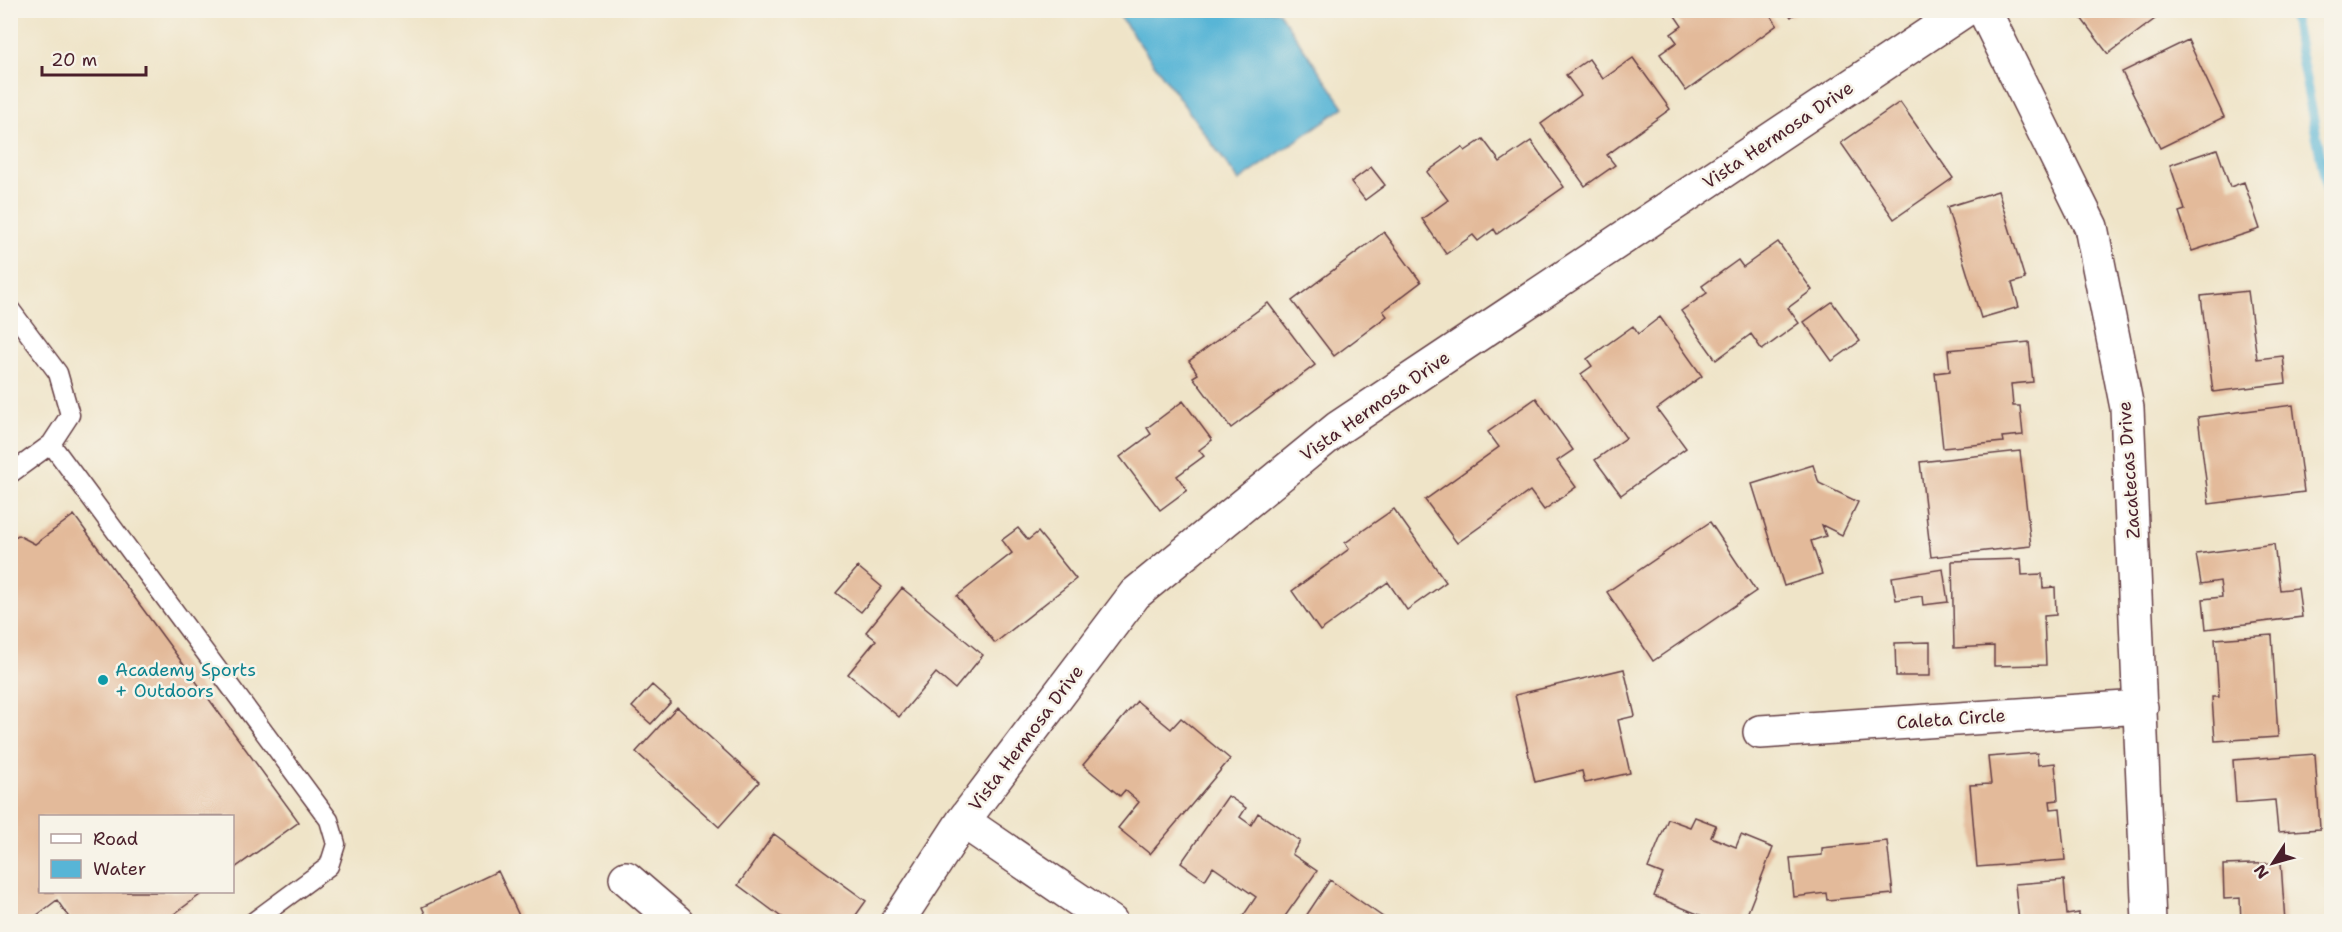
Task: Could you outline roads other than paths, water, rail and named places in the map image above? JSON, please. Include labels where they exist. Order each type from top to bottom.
[{"type":"street","name":"Vista Hermosa Drive","points":[[897,921],[963,821],[1136,594],[1338,428],[1965,10]]},
{"type":"street","name":"Zacatecas Drive","points":[[1984,10],[2091,227],[2127,408],[2149,921]]},
{"type":"street","name":"Caleta Circle","points":[[1760,732],[2141,707]]},
{"type":"street","points":[[963,821],[1111,921]]},
{"type":"street","points":[[626,878],[677,921]]},
{"type":"lane","points":[[10,309],[58,373],[70,415],[51,444],[10,474]]},
{"type":"lane","points":[[51,444],[329,820],[336,843],[329,866],[253,921]]},
{"type":"water","points":[[1116,11],[1278,11],[1344,107],[1239,181]]},
{"type":"waterway","points":[[2292,10],[2332,215]]},
{"type":"place","name":"Academy Sports + Outdoors","points":[[103,680]]}]
